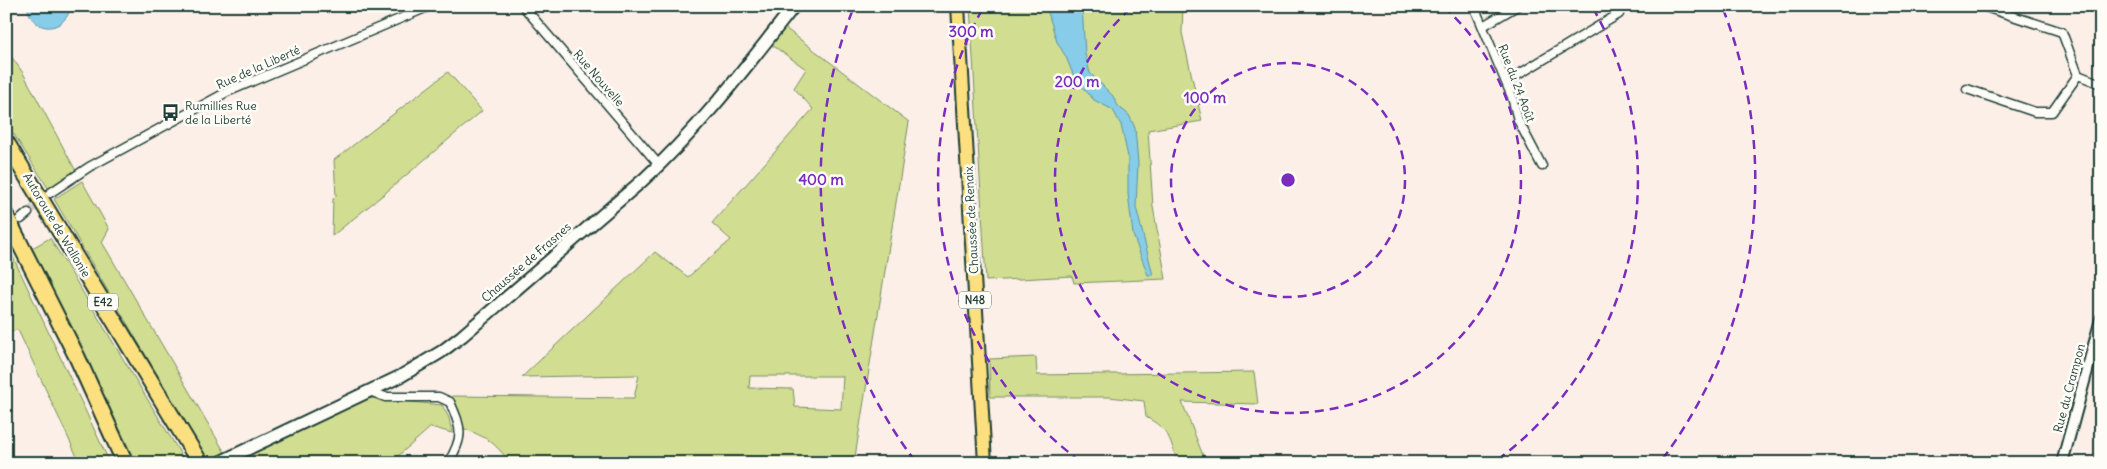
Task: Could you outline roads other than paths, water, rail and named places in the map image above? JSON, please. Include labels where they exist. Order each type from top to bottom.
[{"type":"highway","name":"Autoroute de Wallonie","points":[[6,142],[200,463]]},
{"type":"highway","points":[[14,218],[125,463]]},
{"type":"main road","name":"Chaussée de Frasnes","points":[[218,463],[401,376],[454,343],[659,165],[704,120],[794,6]]},
{"type":"main road","name":"Chaussée de Renaix","points":[[958,6],[985,463]]},
{"type":"street","name":"Rue de la Liberté","points":[[50,193],[94,164],[227,92],[430,6]]},
{"type":"street","name":"Rue Nouvelle","points":[[523,6],[659,165]]},
{"type":"street","name":"Rue du 24 Août","points":[[1474,6],[1512,97],[1518,120],[1542,166]]},
{"type":"street","points":[[1483,26],[1517,6]]},
{"type":"street","points":[[1982,6],[2062,32],[2078,75],[2101,84]]},
{"type":"street","points":[[1506,82],[1619,14]]},
{"type":"street","points":[[1967,89],[2035,112],[2052,112],[2078,75]]},
{"type":"street","points":[[14,218],[28,212]]},
{"type":"street","name":"Rue du Crampon","points":[[2062,463],[2101,319]]},
{"type":"street","points":[[370,390],[385,396],[439,397],[450,402],[458,420],[459,432],[458,446],[448,463]]},
{"type":"water","points":[[27,6],[71,7],[62,22],[48,27],[41,26],[35,22]]},
{"type":"water","points":[[1046,6],[1082,6],[1085,54],[1090,73],[1113,96],[1118,106],[1129,115],[1135,128],[1138,163],[1136,207],[1153,275],[1148,275],[1133,235],[1128,194],[1128,157],[1121,125],[1113,110],[1094,100],[1075,79],[1066,57],[1057,42]]},
{"type":"tunnel","points":[[28,213],[43,199]]},
{"type":"place","name":"Rumillies Rue de la Liberté","points":[[171,112]]}]
